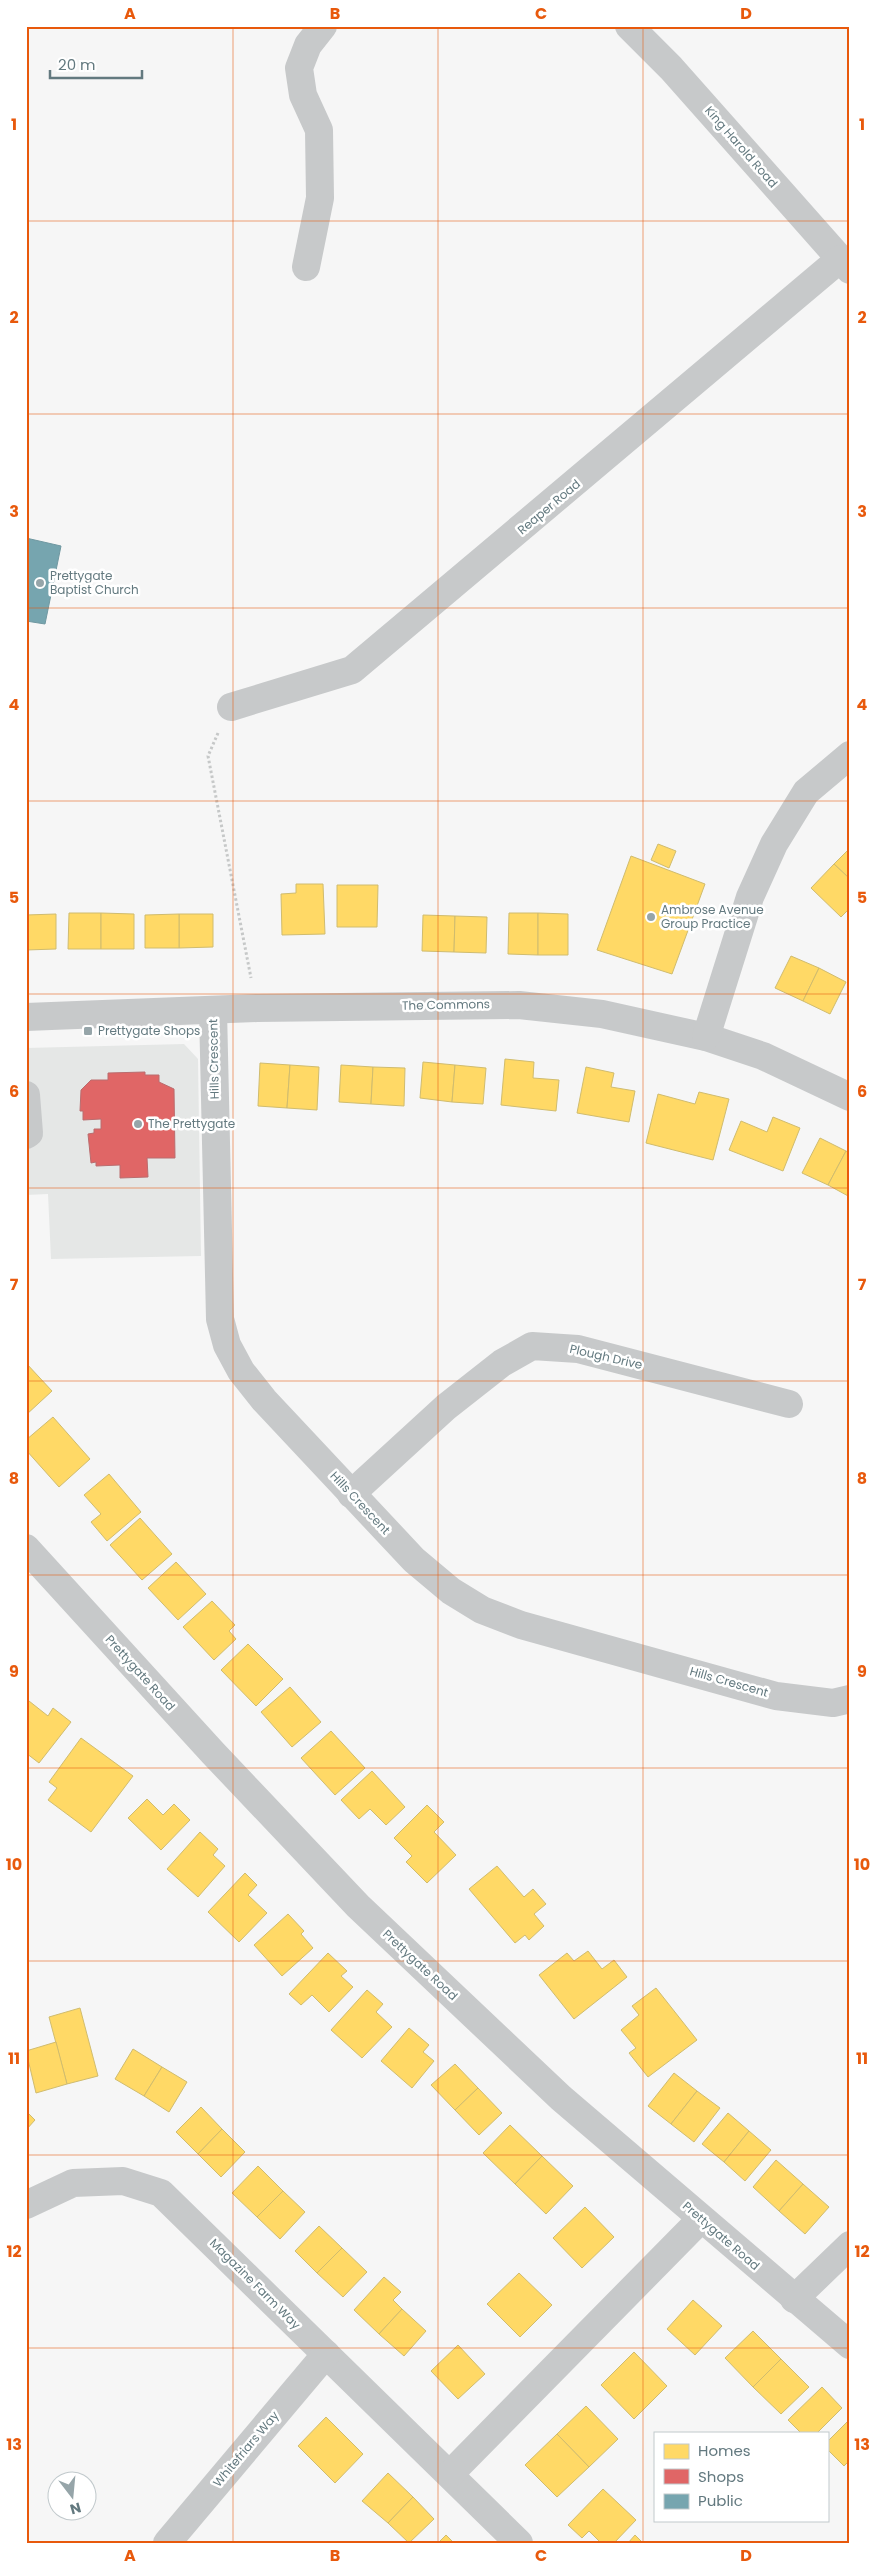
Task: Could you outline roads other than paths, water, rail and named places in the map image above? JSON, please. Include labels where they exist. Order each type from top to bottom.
[{"type":"street","points":[[306,267],[320,198],[319,130],[303,95],[299,68],[308,45],[323,26]]},
{"type":"street","name":"King Harold Road","points":[[629,26],[671,68],[845,265]]},
{"type":"street","name":"Reaper Road","points":[[231,707],[352,670],[845,265]]},
{"type":"street","points":[[706,1037],[750,897],[774,844],[806,792],[850,755]]},
{"type":"street","name":"The Commons","points":[[26,1017],[257,1008],[519,1005],[602,1014],[706,1037],[763,1056],[850,1097]]},
{"type":"street","name":"Hills Crescent","points":[[213,1010],[220,1318],[227,1344],[241,1371],[264,1400],[414,1560],[451,1591],[482,1610],[521,1625],[776,1696],[833,1703],[850,1699]]},
{"type":"street","points":[[26,1095],[29,1133],[26,1135]]},
{"type":"street","name":"Plough Drive","points":[[352,1494],[446,1407],[502,1363],[532,1346],[578,1348],[789,1404]]},
{"type":"street","name":"Prettygate Road","points":[[26,1548],[213,1753],[358,1906],[561,2098],[701,2220],[850,2345]]},
{"type":"street","name":"Magazine Farm Way","points":[[26,2205],[73,2183],[124,2181],[161,2193],[519,2543]]},
{"type":"street","points":[[450,2474],[701,2220]]},
{"type":"street","points":[[794,2299],[850,2246]]},
{"type":"street","name":"Whitefriars Way","points":[[167,2543],[326,2354]]},
{"type":"place","name":"Prettygate Baptist Church","points":[[40,583]]},
{"type":"place","name":"Ambrose Avenue Group Practice","points":[[651,917]]},
{"type":"place","name":"Prettygate Shops","points":[[88,1031]]},
{"type":"place","name":"The Prettygate","points":[[138,1124]]}]
